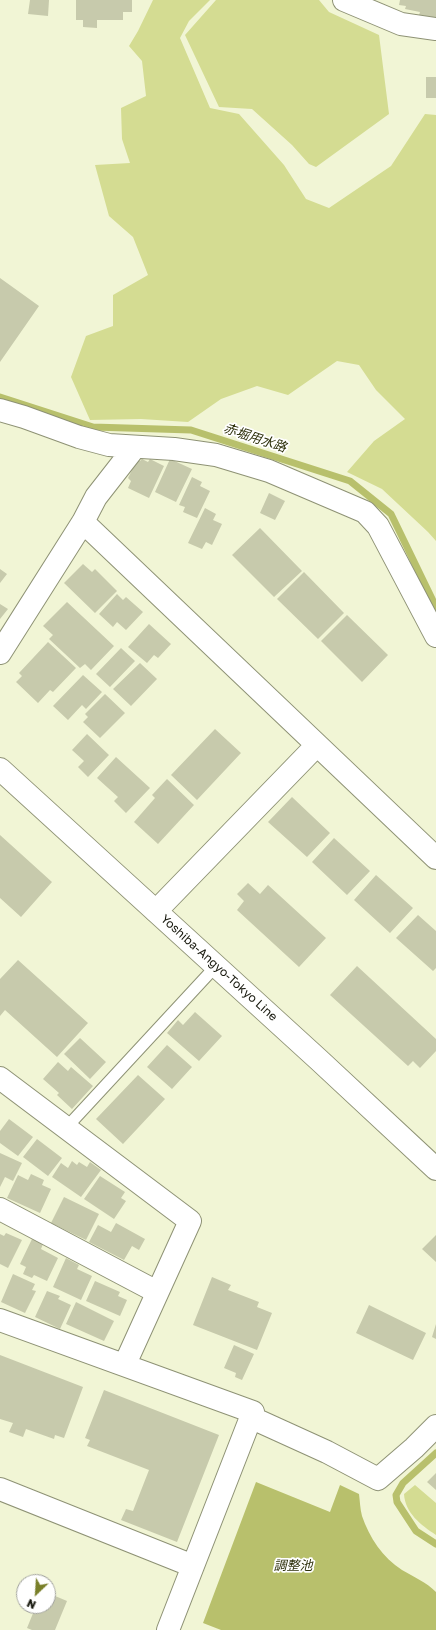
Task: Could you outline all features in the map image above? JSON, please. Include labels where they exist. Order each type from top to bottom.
[{"type":"street","points":[[344,0],[401,24],[436,29]]},
{"type":"street","points":[[0,410],[79,437],[109,445],[174,449],[216,455],[269,471],[365,512],[378,526],[436,636]]},
{"type":"street","points":[[0,653],[84,522],[96,497],[136,447]]},
{"type":"street","points":[[84,522],[436,858]]},
{"type":"street","points":[[156,911],[317,746]]},
{"type":"street","name":"Yoshiba-Angyo-Tokyo Line","points":[[0,769],[216,966],[436,1170]]},
{"type":"street","points":[[0,1078],[190,1221],[125,1364]]},
{"type":"street","points":[[0,1209],[158,1292]]},
{"type":"street","points":[[0,1320],[125,1364],[252,1412],[170,1630]]},
{"type":"street","points":[[250,1417],[327,1452],[378,1479],[436,1426]]},
{"type":"street","points":[[0,1489],[193,1566]]},
{"type":"lane","points":[[66,1128],[216,966]]},
{"type":"shaded area","points":[[153,0],[210,0],[189,21],[180,38],[210,108],[239,114],[284,165],[306,199],[329,208],[391,166],[425,114],[436,115],[436,541],[382,489],[347,472],[374,441],[405,419],[376,390],[359,365],[337,361],[288,395],[257,386],[221,399],[188,422],[141,419],[90,420],[71,377],[86,336],[113,326],[113,295],[148,275],[133,237],[109,216],[95,165],[130,163],[122,139],[121,108],[146,96],[142,61],[129,46]]},
{"type":"shaded area","points":[[216,0],[319,0],[329,12],[379,35],[389,114],[316,167],[309,164],[292,145],[252,109],[219,107],[185,35]]},
{"type":"shaded area","points":[[415,1485],[436,1503],[436,1535],[420,1523],[407,1507],[404,1494]]},
{"type":"water","name":"調整池","points":[[256,1482],[330,1512],[340,1485],[359,1494],[361,1513],[365,1524],[383,1553],[395,1565],[424,1582],[436,1592],[436,1630],[221,1630],[203,1623]]},
{"type":"building","points":[[30,0],[49,0],[48,16],[28,14]]},
{"type":"building","points":[[76,0],[132,0],[132,12],[123,12],[123,20],[97,20],[97,28],[83,27],[83,20],[76,20]]},
{"type":"building","points":[[400,0],[436,0],[436,22],[431,22],[432,17],[419,15],[420,12],[405,9],[406,6],[399,5]]},
{"type":"building","points":[[426,77],[436,77],[436,98],[426,98]]},
{"type":"building","points":[[0,278],[39,306],[0,362]]},
{"type":"building","points":[[142,459],[148,462],[150,459],[164,466],[149,498],[128,488],[131,481],[128,478],[137,460],[140,461]]},
{"type":"building","points":[[170,459],[192,469],[176,502],[155,492]]},
{"type":"building","points":[[192,477],[202,482],[200,486],[210,491],[197,518],[183,512],[185,507],[179,505]]},
{"type":"building","points":[[269,493],[285,501],[275,520],[260,513]]},
{"type":"building","points":[[205,508],[216,514],[213,520],[222,524],[212,545],[206,542],[202,549],[188,543]]},
{"type":"building","points":[[260,528],[302,571],[274,597],[232,555]]},
{"type":"building","points":[[83,564],[92,572],[95,569],[117,591],[95,613],[64,583]]},
{"type":"building","points":[[0,569],[7,574],[0,583]]},
{"type":"building","points":[[304,572],[344,613],[318,639],[277,599]]},
{"type":"building","points":[[117,594],[123,600],[126,597],[143,612],[126,630],[117,622],[113,627],[99,614]]},
{"type":"building","points":[[67,602],[114,646],[91,670],[85,664],[80,668],[49,639],[53,635],[43,626]]},
{"type":"building","points":[[0,604],[8,609],[0,619]]},
{"type":"building","points":[[347,615],[388,655],[362,682],[321,641]]},
{"type":"building","points":[[149,624],[171,644],[158,658],[154,655],[147,663],[128,647]]},
{"type":"building","points":[[48,642],[76,668],[53,692],[50,690],[38,703],[16,682],[22,676],[19,673]]},
{"type":"building","points":[[121,648],[135,661],[110,687],[96,674]]},
{"type":"building","points":[[140,663],[157,679],[131,706],[113,689]]},
{"type":"building","points":[[83,675],[102,692],[86,709],[82,705],[68,720],[53,706]]},
{"type":"building","points":[[105,694],[125,713],[100,738],[83,722],[88,717],[85,714]]},
{"type":"building","points":[[215,729],[241,753],[197,800],[171,775]]},
{"type":"building","points":[[87,734],[109,755],[88,777],[78,767],[84,761],[72,750]]},
{"type":"building","points":[[116,757],[150,788],[126,813],[114,801],[118,797],[97,778]]},
{"type":"building","points":[[167,779],[194,805],[158,844],[134,822],[155,798],[152,795]]},
{"type":"building","points":[[292,797],[330,833],[307,857],[268,822]]},
{"type":"building","points":[[0,835],[52,882],[21,917],[0,898]]},
{"type":"building","points":[[334,838],[370,871],[347,895],[312,862]]},
{"type":"building","points":[[376,875],[413,908],[390,933],[354,900]]},
{"type":"building","points":[[248,883],[260,894],[268,885],[326,938],[299,967],[237,910],[244,901],[237,894]]},
{"type":"building","points":[[418,915],[436,931],[436,968],[433,971],[396,938]]},
{"type":"building","points":[[18,960],[88,1023],[57,1057],[5,1010],[0,1016],[0,979]]},
{"type":"building","points":[[357,966],[436,1039],[436,1051],[420,1068],[413,1061],[408,1066],[330,995]]},
{"type":"building","points":[[195,1012],[222,1036],[199,1061],[167,1033],[178,1020],[183,1025]]},
{"type":"building","points":[[80,1038],[106,1062],[90,1079],[64,1054]]},
{"type":"building","points":[[167,1045],[192,1067],[172,1089],[147,1067]]},
{"type":"building","points":[[58,1062],[68,1071],[71,1067],[93,1086],[72,1109],[57,1095],[59,1093],[43,1079]]},
{"type":"building","points":[[138,1075],[165,1099],[123,1144],[96,1119]]},
{"type":"building","points":[[9,1119],[33,1137],[18,1156],[0,1143],[0,1131]]},
{"type":"building","points":[[37,1139],[62,1158],[48,1176],[23,1157]]},
{"type":"building","points":[[0,1153],[22,1163],[13,1181],[5,1177],[0,1187]]},
{"type":"building","points":[[72,1161],[77,1165],[79,1162],[87,1167],[90,1162],[101,1170],[81,1197],[52,1177],[61,1163],[68,1168]]},
{"type":"building","points":[[31,1174],[44,1180],[42,1185],[51,1189],[40,1213],[7,1198],[18,1175],[28,1180]]},
{"type":"building","points":[[100,1176],[125,1192],[121,1198],[126,1201],[114,1219],[84,1199]]},
{"type":"building","points":[[64,1197],[99,1214],[86,1240],[51,1223]]},
{"type":"building","points":[[116,1223],[145,1239],[139,1250],[132,1246],[124,1260],[89,1242],[98,1225],[111,1232]]},
{"type":"building","points":[[6,1233],[22,1240],[8,1268],[0,1264],[0,1234],[4,1236]]},
{"type":"building","points":[[436,1235],[436,1262],[422,1249]]},
{"type":"building","points":[[32,1239],[43,1244],[41,1249],[58,1258],[47,1281],[34,1275],[32,1278],[23,1274],[26,1267],[20,1264]]},
{"type":"building","points":[[66,1258],[79,1265],[77,1269],[92,1276],[81,1300],[53,1287]]},
{"type":"building","points":[[13,1274],[35,1284],[32,1290],[36,1291],[25,1313],[1,1302]]},
{"type":"building","points":[[212,1277],[231,1285],[228,1290],[259,1302],[257,1307],[272,1313],[257,1350],[193,1325]]},
{"type":"building","points":[[95,1281],[120,1292],[118,1296],[127,1300],[120,1316],[86,1301]]},
{"type":"building","points":[[47,1291],[60,1296],[58,1299],[71,1305],[60,1329],[35,1317]]},
{"type":"building","points":[[76,1302],[114,1321],[104,1341],[66,1324]]},
{"type":"building","points":[[369,1305],[426,1333],[413,1360],[356,1333]]},
{"type":"building","points":[[436,1324],[436,1339],[432,1337]]},
{"type":"building","points":[[234,1345],[254,1354],[242,1380],[235,1377],[236,1373],[224,1368]]},
{"type":"building","points":[[0,1355],[83,1387],[64,1438],[55,1435],[54,1439],[26,1429],[23,1437],[9,1432],[13,1423],[0,1419]]},
{"type":"building","points":[[104,1390],[219,1435],[177,1542],[121,1520],[126,1509],[133,1511],[149,1470],[87,1446],[90,1440],[85,1438]]},
{"type":"building","points":[[436,1473],[436,1490],[427,1482]]},
{"type":"building","points":[[56,1596],[67,1601],[55,1630],[32,1630],[27,1628],[33,1614],[56,1614]]},
{"type":"waterway","name":"赤堀用水路","points":[[0,397],[93,427],[191,430],[350,481],[391,514],[436,607]]},
{"type":"waterway","name":"赤堀用水路","points":[[436,1453],[403,1483],[396,1495],[397,1502],[416,1531],[436,1544]]}]
